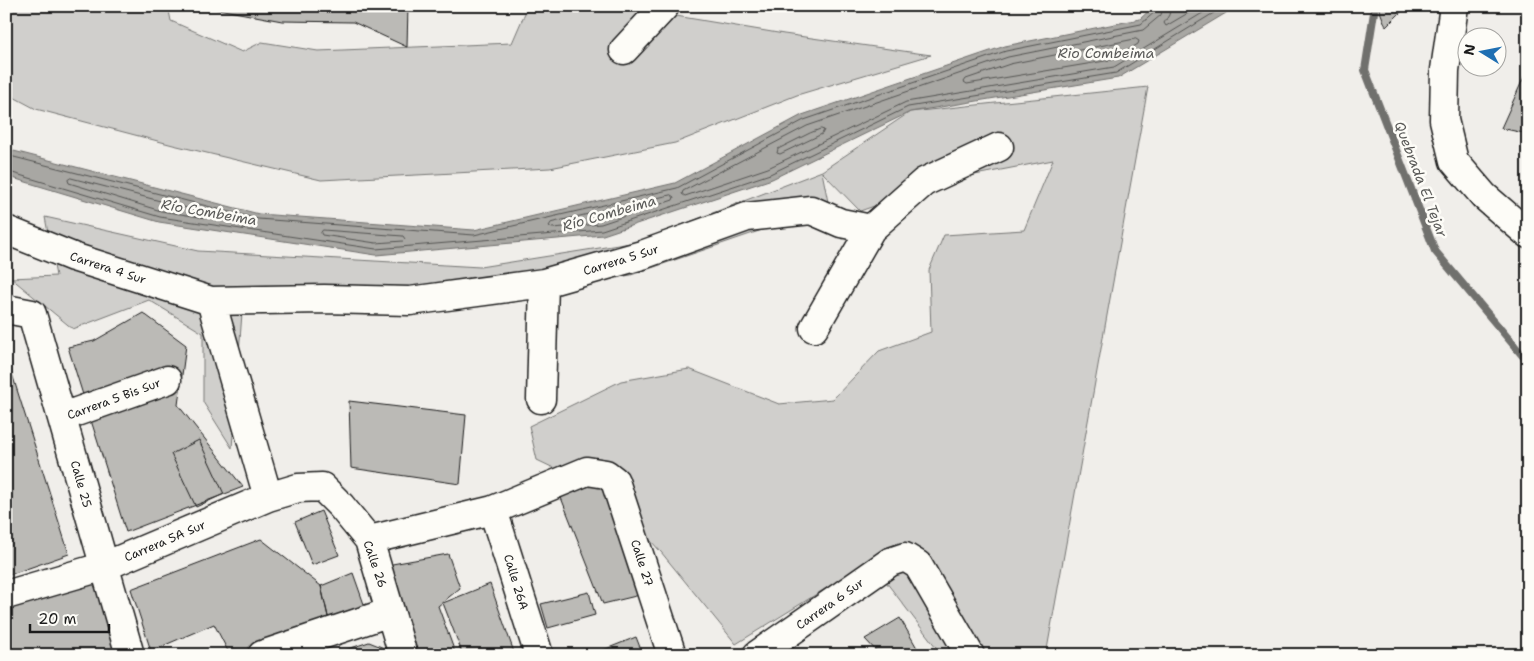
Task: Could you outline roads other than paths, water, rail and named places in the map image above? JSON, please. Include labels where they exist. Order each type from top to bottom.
[{"type":"street","points":[[624,50],[665,6]]},
{"type":"street","points":[[1454,6],[1445,70],[1444,120],[1454,161],[1484,196],[1528,234]]},
{"type":"street","points":[[814,328],[871,229],[924,182],[999,147]]},
{"type":"street","name":"Carrera 5 Sur","points":[[211,301],[410,301],[544,283],[642,255],[747,217],[811,210],[842,223],[871,229]]},
{"type":"street","name":"Carrera 4 Sur","points":[[6,230],[73,257],[211,301]]},
{"type":"street","points":[[541,399],[544,283]]},
{"type":"street","points":[[211,301],[268,497]]},
{"type":"street","name":"Calle 25","points":[[19,311],[62,417],[130,655]]},
{"type":"street","name":"Carrera 5 Bis Sur","points":[[62,417],[167,380]]},
{"type":"street","name":"Calle 27","points":[[493,510],[587,471],[606,474],[615,481],[672,655]]},
{"type":"street","name":"Carrera 5A Sur","points":[[6,595],[105,566],[268,497],[298,488],[322,487]]},
{"type":"street","name":"Calle 26","points":[[322,487],[341,506],[369,540],[403,655]]},
{"type":"street","points":[[369,540],[493,510]]},
{"type":"street","name":"Calle 26A","points":[[493,510],[539,655]]},
{"type":"street","name":"Carrera 6 Sur","points":[[757,655],[890,562],[905,557],[918,565],[970,655]]},
{"type":"street","points":[[262,655],[390,612]]},
{"type":"water","name":"Rio Combeima","points":[[1154,6],[1232,6],[1226,13],[1118,78],[910,112],[772,179],[603,235],[376,255],[159,222],[6,176],[6,149],[259,214],[474,230],[675,183],[802,115],[1005,46],[1140,19]]},
{"type":"waterway","name":"Quebrada El Tejar","points":[[1375,6],[1365,70],[1435,251],[1528,362]]},
{"type":"water label","name":"Río Combeima","points":[[209,212]]},
{"type":"water label","name":"Río Combeima","points":[[609,213]]}]
